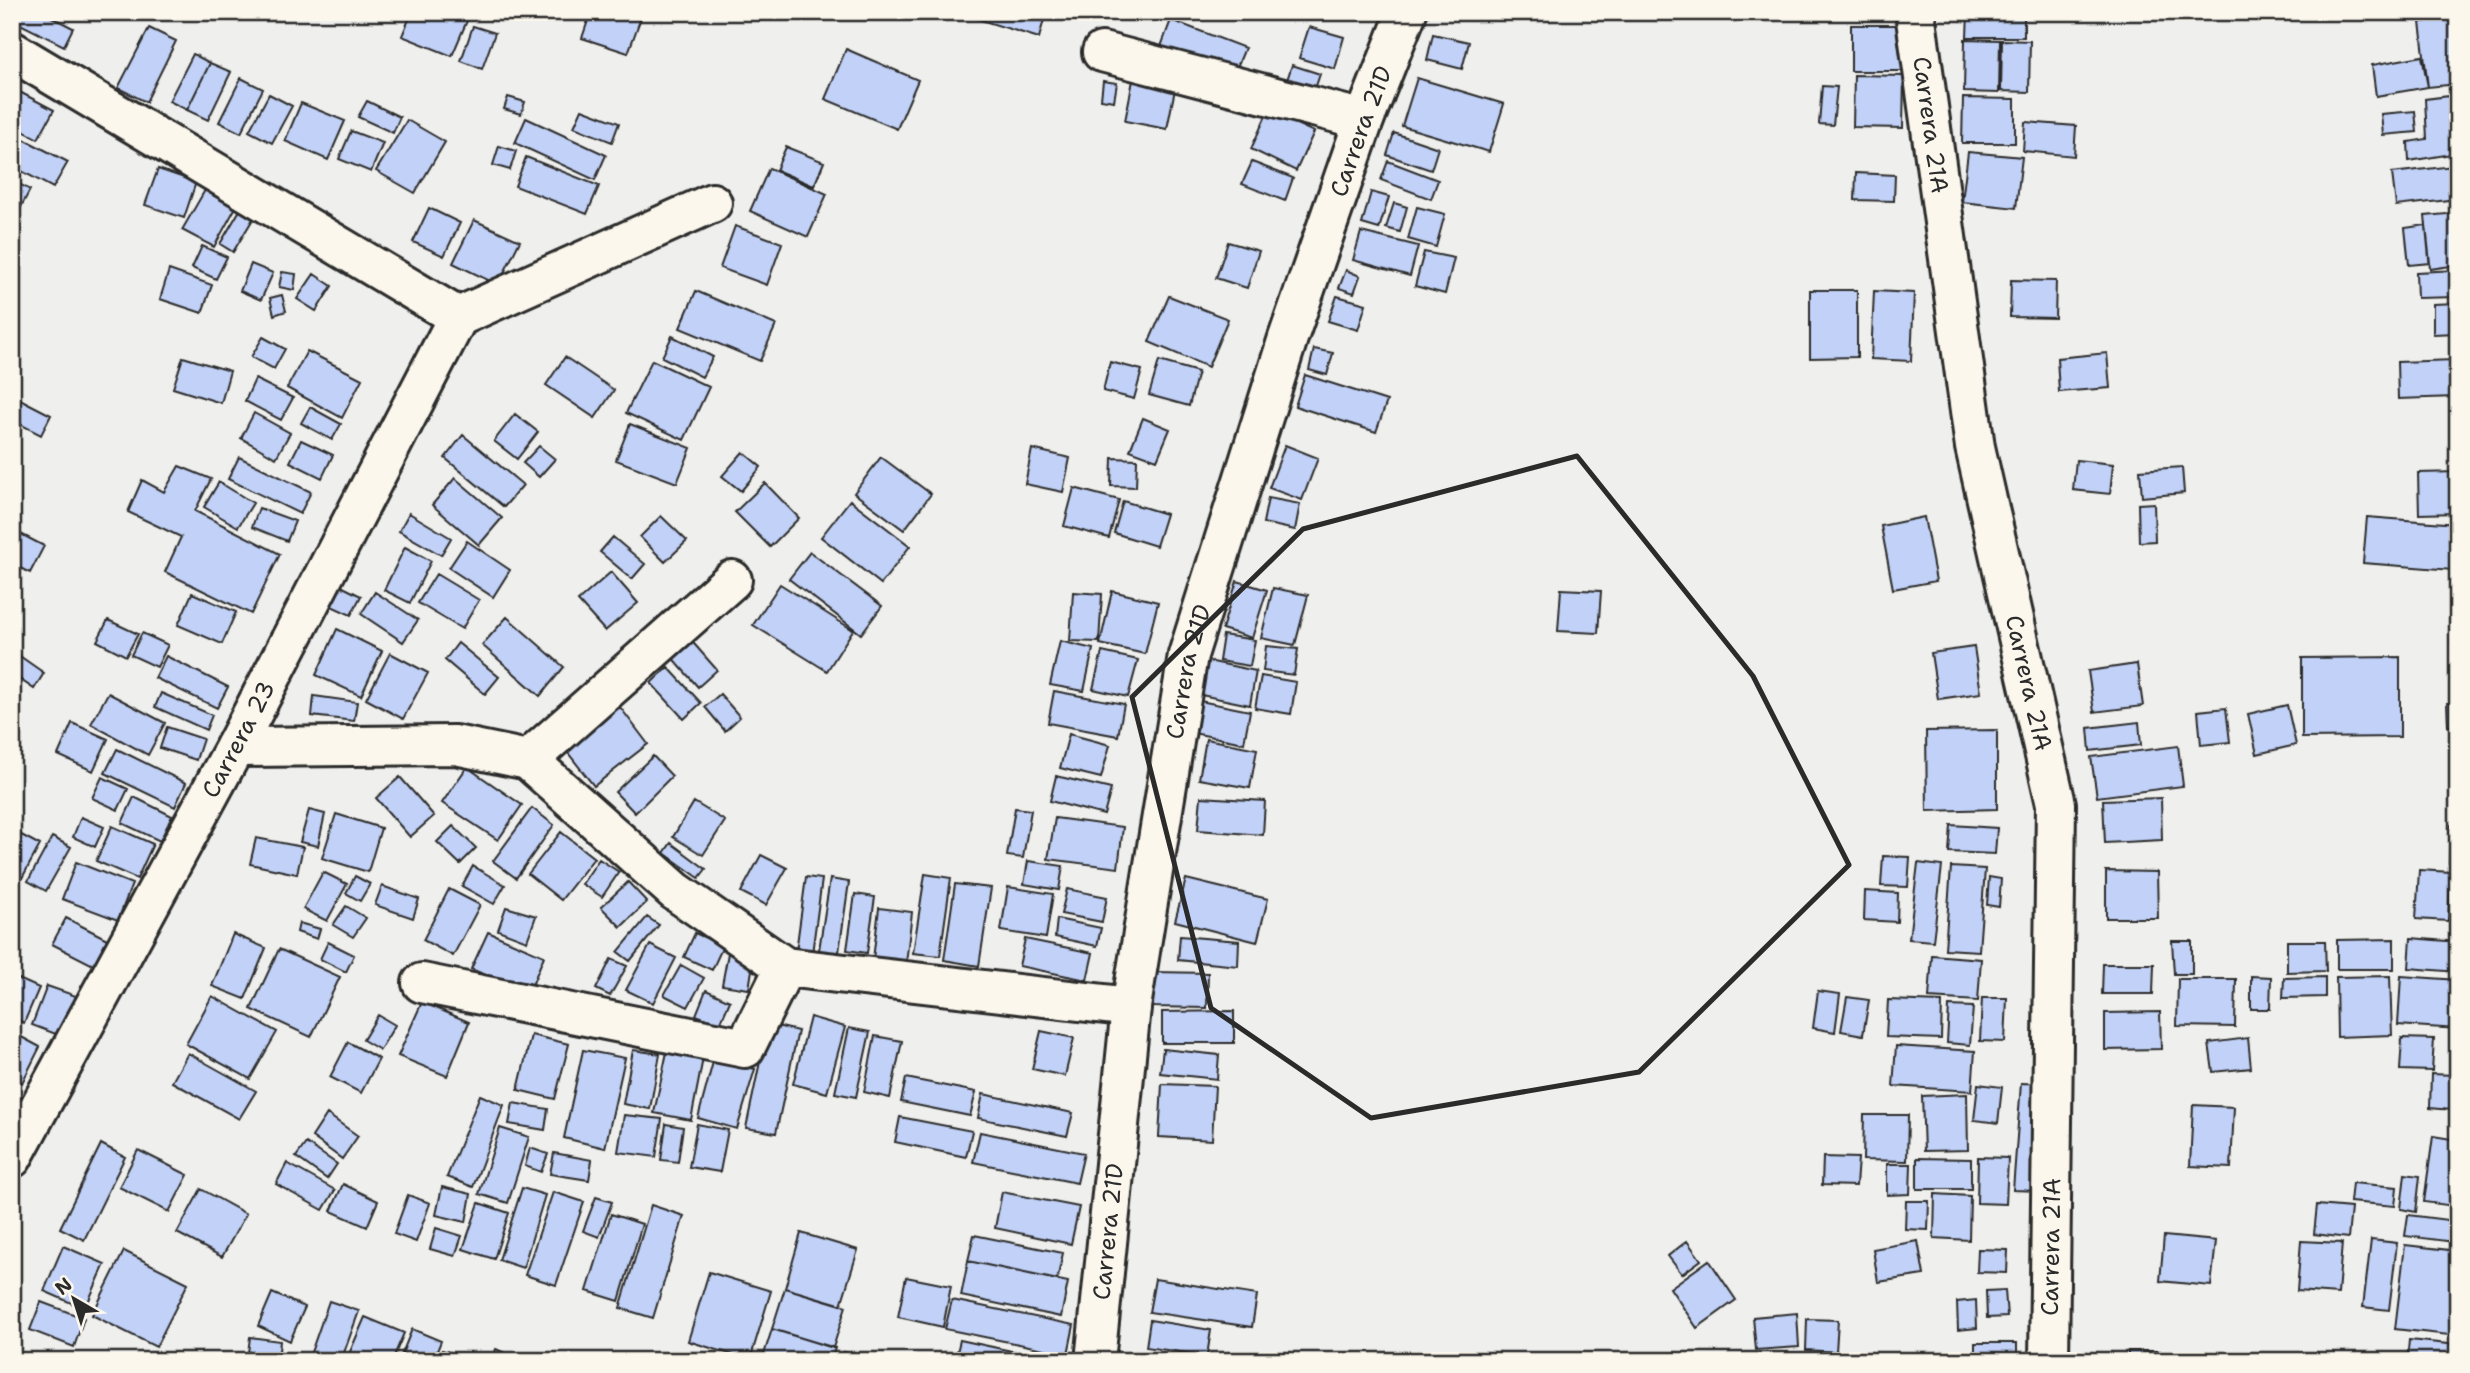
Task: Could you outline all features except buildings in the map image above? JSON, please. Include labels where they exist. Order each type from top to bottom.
[{"type":"street","name":"Carrera 21D","points":[[1095,1361],[1131,1007],[1188,654],[1288,338],[1364,120],[1407,12]]},
{"type":"street","name":"Carrera 21A","points":[[1915,12],[1975,447],[2056,804],[2049,1361]]},
{"type":"street","points":[[12,51],[458,317],[712,204]]},
{"type":"street","points":[[1102,52],[1364,120]]},
{"type":"street","name":"Carrera 23","points":[[12,1158],[235,747],[458,317]]},
{"type":"street","points":[[528,760],[732,580]]},
{"type":"street","points":[[235,747],[455,745],[528,760],[675,891],[785,967],[1131,1007]]},
{"type":"street","points":[[422,983],[745,1048],[785,967]]},
{"type":"highlighted area","points":[[1577,456],[1753,676],[1849,865],[1639,1072],[1371,1118],[1211,1008],[1132,697],[1303,529]]}]
